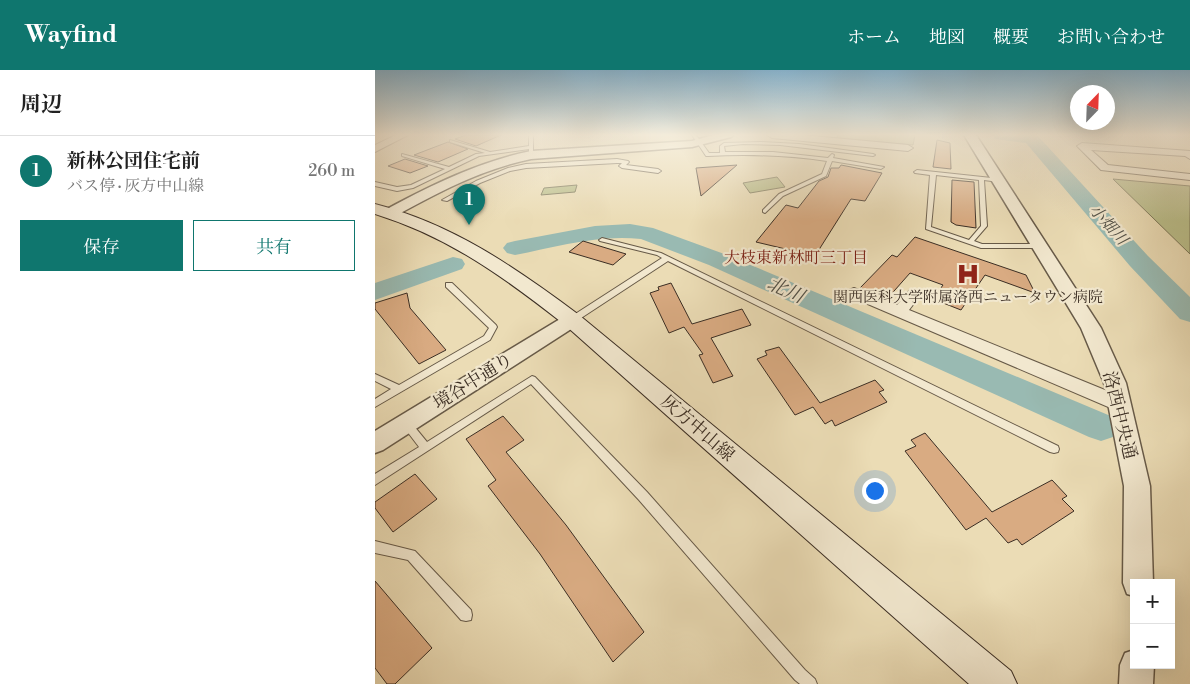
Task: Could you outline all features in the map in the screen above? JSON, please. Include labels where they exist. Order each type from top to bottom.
[{"type":"main road","name":"灰方中山線","points":[[382,211],[441,232],[471,247],[508,270],[571,320],[998,684]]},
{"type":"street","points":[[382,211],[494,164]]},
{"type":"street","name":"洛西中央通","points":[[983,164],[990,180],[1040,246],[1091,328],[1115,383],[1137,486],[1138,579]]},
{"type":"street","points":[[1100,164],[1105,168],[1190,177]]},
{"type":"street","points":[[854,293],[1120,404]]},
{"type":"street","points":[[900,312],[915,293]]},
{"type":"street","name":"境谷中通り","points":[[375,443],[571,320]]},
{"type":"street","points":[[1136,684],[1137,669]]},
{"type":"lane","points":[[433,164],[448,168]]},
{"type":"lane","points":[[375,184],[397,189],[413,186],[458,164]]},
{"type":"lane","points":[[445,200],[482,180],[508,170],[546,164]]},
{"type":"lane","points":[[624,164],[622,166],[658,171]]},
{"type":"lane","points":[[765,212],[781,194],[824,175],[829,164]]},
{"type":"lane","points":[[860,164],[881,167]]},
{"type":"lane","points":[[917,172],[990,180],[984,226],[970,242]]},
{"type":"lane","points":[[933,174],[928,228],[981,246],[1040,246]]},
{"type":"lane","points":[[463,176],[482,180]]},
{"type":"lane","points":[[602,240],[649,251],[666,258],[1054,449]]},
{"type":"lane","points":[[571,320],[666,258]]},
{"type":"lane","points":[[375,403],[487,338],[492,332],[493,327],[449,284]]},
{"type":"lane","points":[[375,377],[399,390]]},
{"type":"lane","points":[[375,480],[532,379],[643,496],[802,681]]},
{"type":"lane","points":[[406,423],[425,447]]},
{"type":"lane","points":[[375,547],[411,554],[465,615]]},
{"type":"green space","points":[[777,177],[785,187],[750,193],[743,183]]},
{"type":"green space","points":[[1113,179],[1190,186],[1190,254]]},
{"type":"green space","points":[[577,185],[575,192],[541,195],[544,188]]},
{"type":"building","points":[[394,164],[420,164],[428,166],[410,173],[388,166]]},
{"type":"building","points":[[933,164],[951,164],[951,169],[933,167]]},
{"type":"building","points":[[737,165],[701,196],[696,168]]},
{"type":"building","points":[[841,165],[882,173],[865,201],[851,199],[815,256],[756,242],[786,205],[798,208],[819,181],[828,177],[831,168],[839,168]]},
{"type":"building","points":[[952,180],[974,182],[976,228],[956,225],[951,222]]},
{"type":"building","points":[[915,237],[1026,275],[1035,293],[985,275],[961,310],[933,299],[943,285],[910,273],[887,299],[860,288],[892,255],[897,257]]},
{"type":"building","points":[[583,241],[626,254],[613,265],[569,252]]},
{"type":"building","points":[[671,283],[692,324],[742,309],[751,325],[711,338],[733,376],[713,383],[699,355],[703,354],[684,327],[669,333],[650,293],[659,290],[658,287]]},
{"type":"building","points":[[407,293],[410,308],[446,350],[419,364],[375,309],[375,303]]},
{"type":"building","points":[[779,347],[820,403],[875,380],[884,390],[879,392],[887,402],[835,426],[832,420],[825,424],[813,407],[795,415],[757,359],[767,355],[765,351]]},
{"type":"building","points":[[503,416],[524,440],[506,452],[566,525],[644,632],[613,662],[540,554],[488,486],[496,480],[466,439]]},
{"type":"building","points":[[925,433],[992,512],[1052,480],[1067,496],[1062,499],[1074,511],[1022,545],[1017,539],[1008,543],[986,518],[966,530],[905,451],[916,446],[911,440]]},
{"type":"building","points":[[415,474],[437,499],[393,532],[375,508],[375,502]]},
{"type":"building","points":[[375,581],[432,648],[395,684],[387,684],[375,668]]},
{"type":"waterway","name":"小畑川","points":[[1053,164],[1139,261],[1190,313]]},
{"type":"waterway","name":"北川","points":[[515,248],[595,233],[630,231],[645,233],[718,260],[1101,427]]},
{"type":"waterway","name":"北川","points":[[375,292],[453,264]]},
{"type":"place","name":"新林公団住宅前","points":[[469,225]]},
{"type":"place","name":"関西医科大学附属洛西ニュータウン病院","points":[[968,274]]},
{"type":"district","name":"大枝東新林町三丁目","points":[[796,257]]}]
